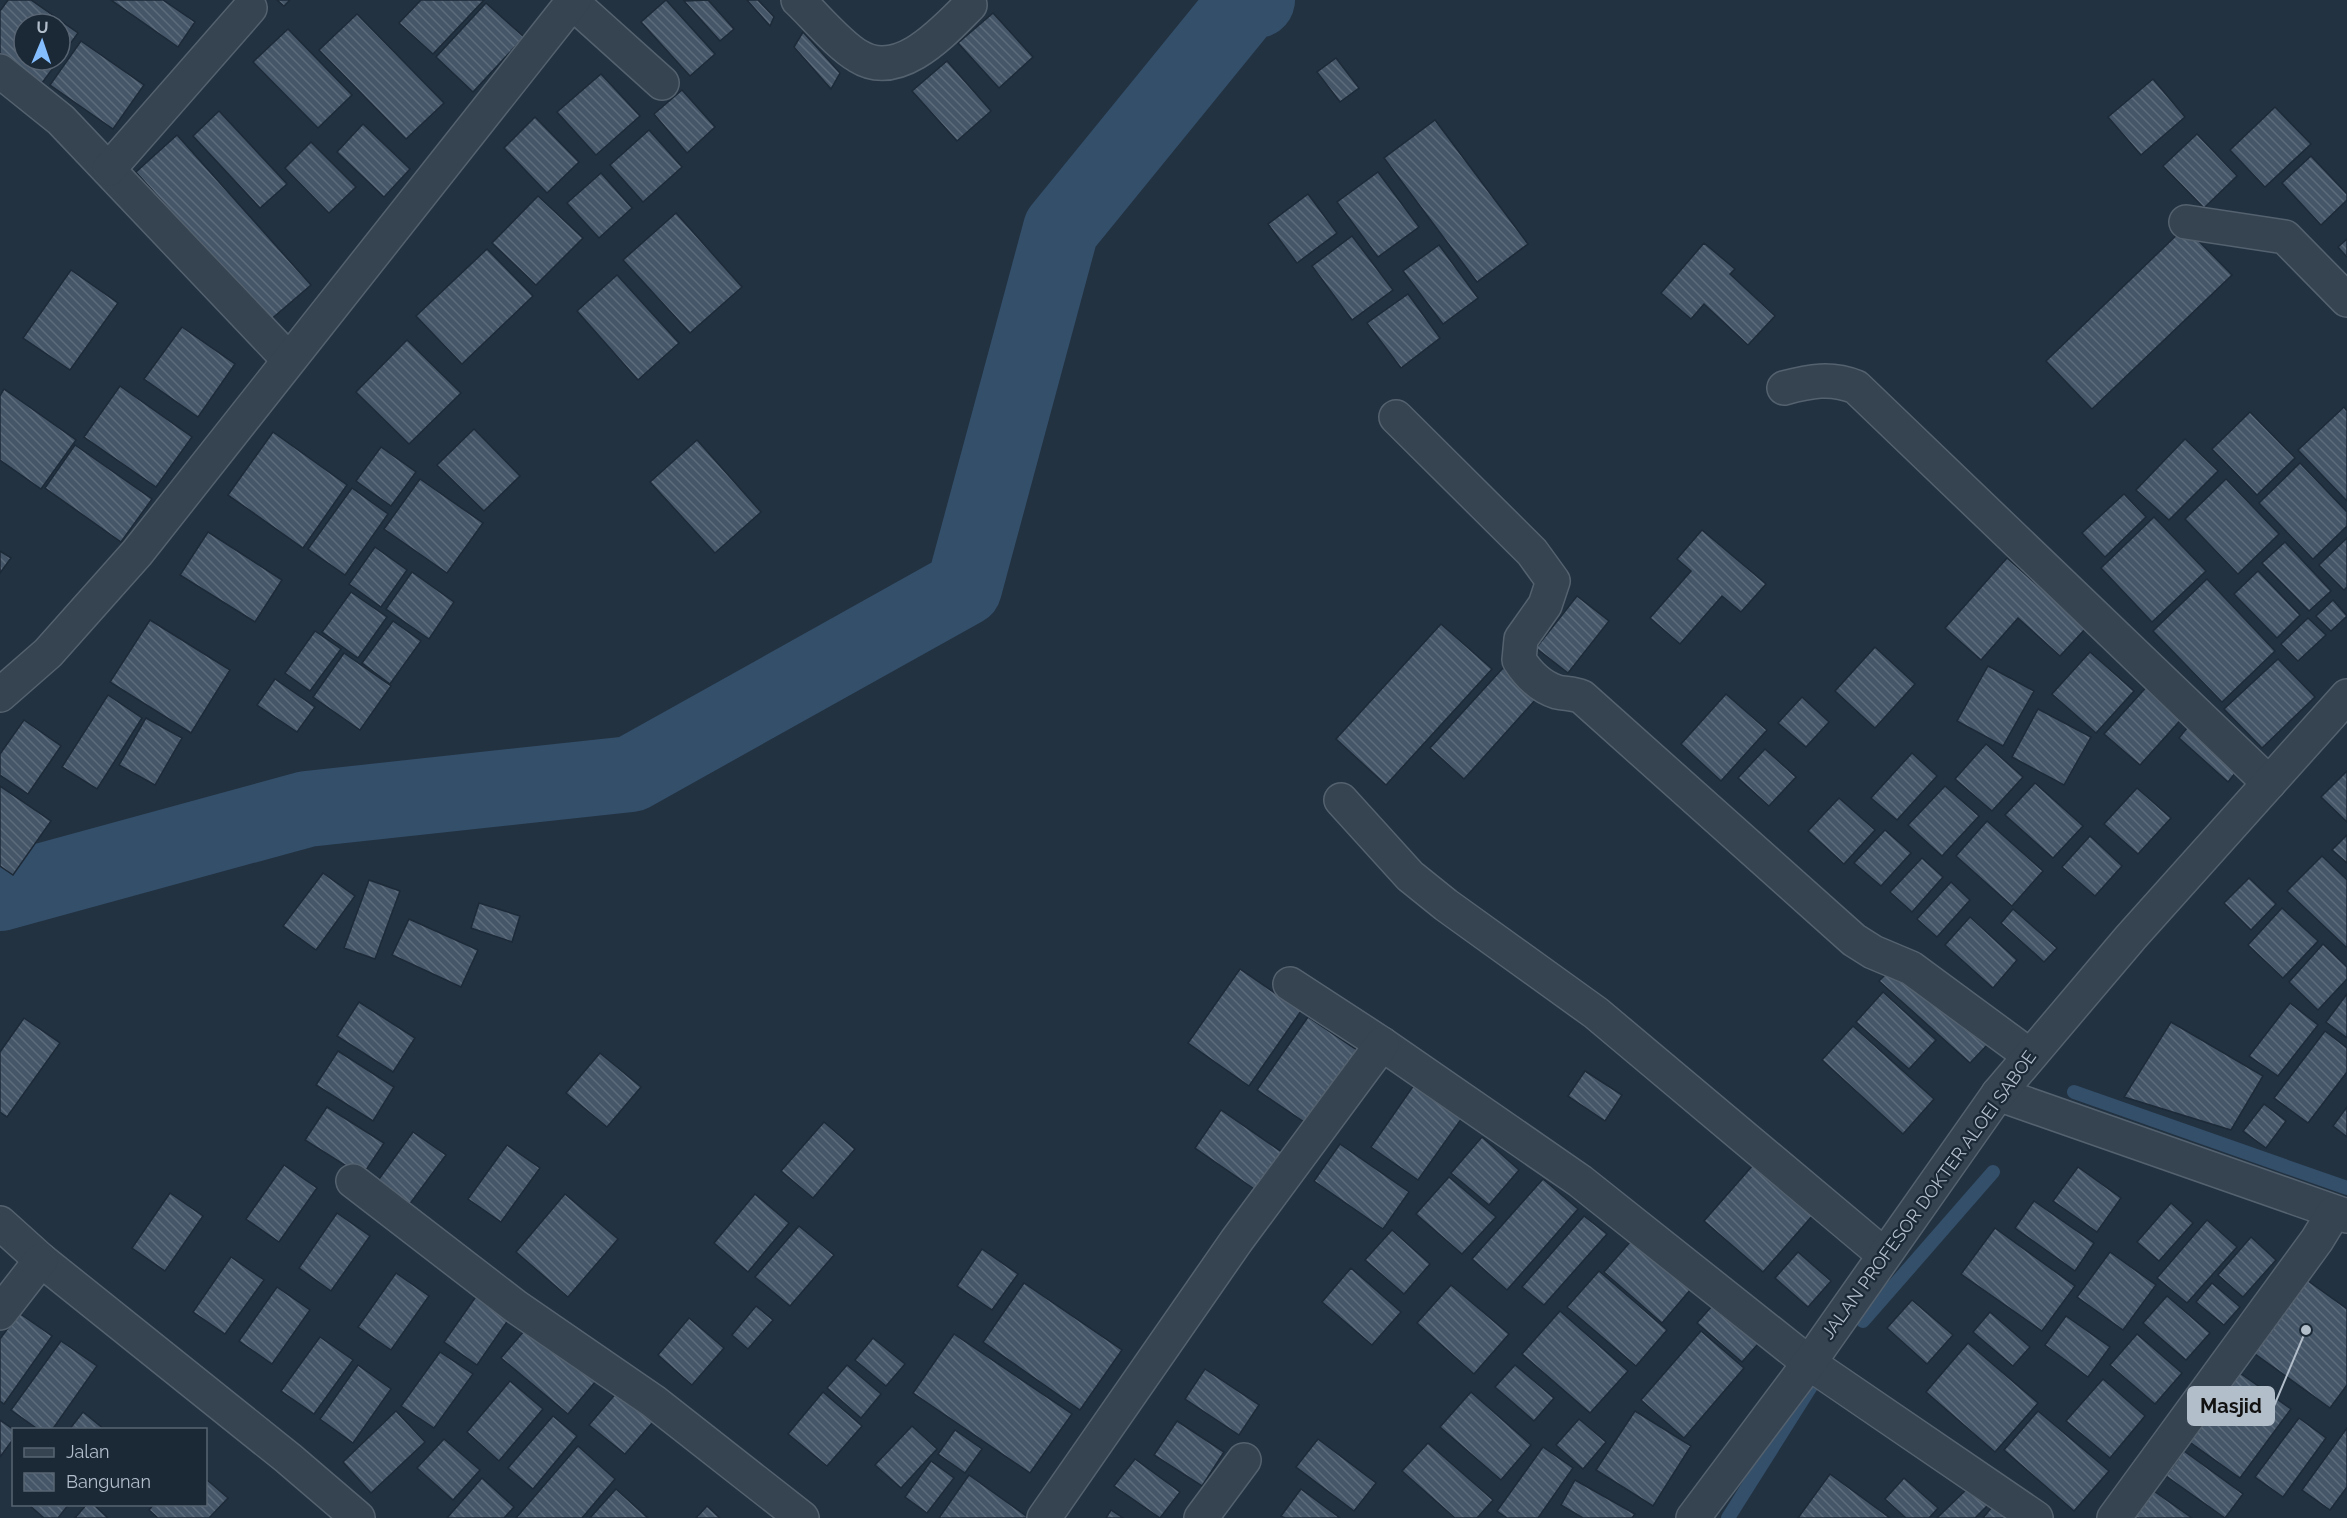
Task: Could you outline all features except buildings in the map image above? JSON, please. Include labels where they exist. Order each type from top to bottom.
[{"type":"street","points":[[798,0],[859,57],[885,64],[907,56],[938,36],[970,5]]},
{"type":"street","points":[[0,695],[48,653],[137,553],[573,1],[662,83]]},
{"type":"street","points":[[109,169],[250,8]]},
{"type":"street","points":[[0,71],[61,120],[288,359]]},
{"type":"street","points":[[2186,222],[2285,237],[2347,300]]},
{"type":"street","points":[[1784,388],[1824,379],[1842,381],[1857,387],[2269,783]]},
{"type":"street","points":[[1396,417],[1532,552],[1553,581],[1545,605],[1521,639],[1519,660],[1527,672],[1538,682],[1558,692],[1582,697],[1854,940],[1873,952],[1911,968],[2029,1055]]},
{"type":"street","name":"JALAN PROFESOR DOKTER ALOEI SABOE","points":[[1693,1518],[1809,1363],[1883,1254],[1998,1094],[2029,1055],[2347,696]]},
{"type":"street","points":[[1341,800],[1419,883],[1596,1014],[1883,1254]]},
{"type":"street","points":[[1290,984],[1382,1044],[1580,1181],[1809,1363],[2036,1518]]},
{"type":"street","points":[[1044,1518],[1237,1240],[1382,1044]]},
{"type":"street","points":[[1998,1094],[2341,1214],[2310,1249],[2114,1518]]},
{"type":"street","points":[[353,1181],[515,1306],[653,1401],[802,1518]]},
{"type":"street","points":[[0,1223],[40,1260],[288,1458],[358,1518]]},
{"type":"street","points":[[0,1313],[40,1260]]},
{"type":"street","points":[[1201,1518],[1244,1460]]},
{"type":"waterway","points":[[0,893],[307,809],[631,774],[964,588],[1061,229],[1245,3],[1257,0]]},
{"type":"waterway","points":[[2074,1092],[2347,1188]]},
{"type":"waterway","points":[[1863,1321],[1993,1172]]},
{"type":"waterway","points":[[1728,1518],[1815,1380]]},
{"type":"place","name":"Masjid","points":[[2306,1330]]}]
